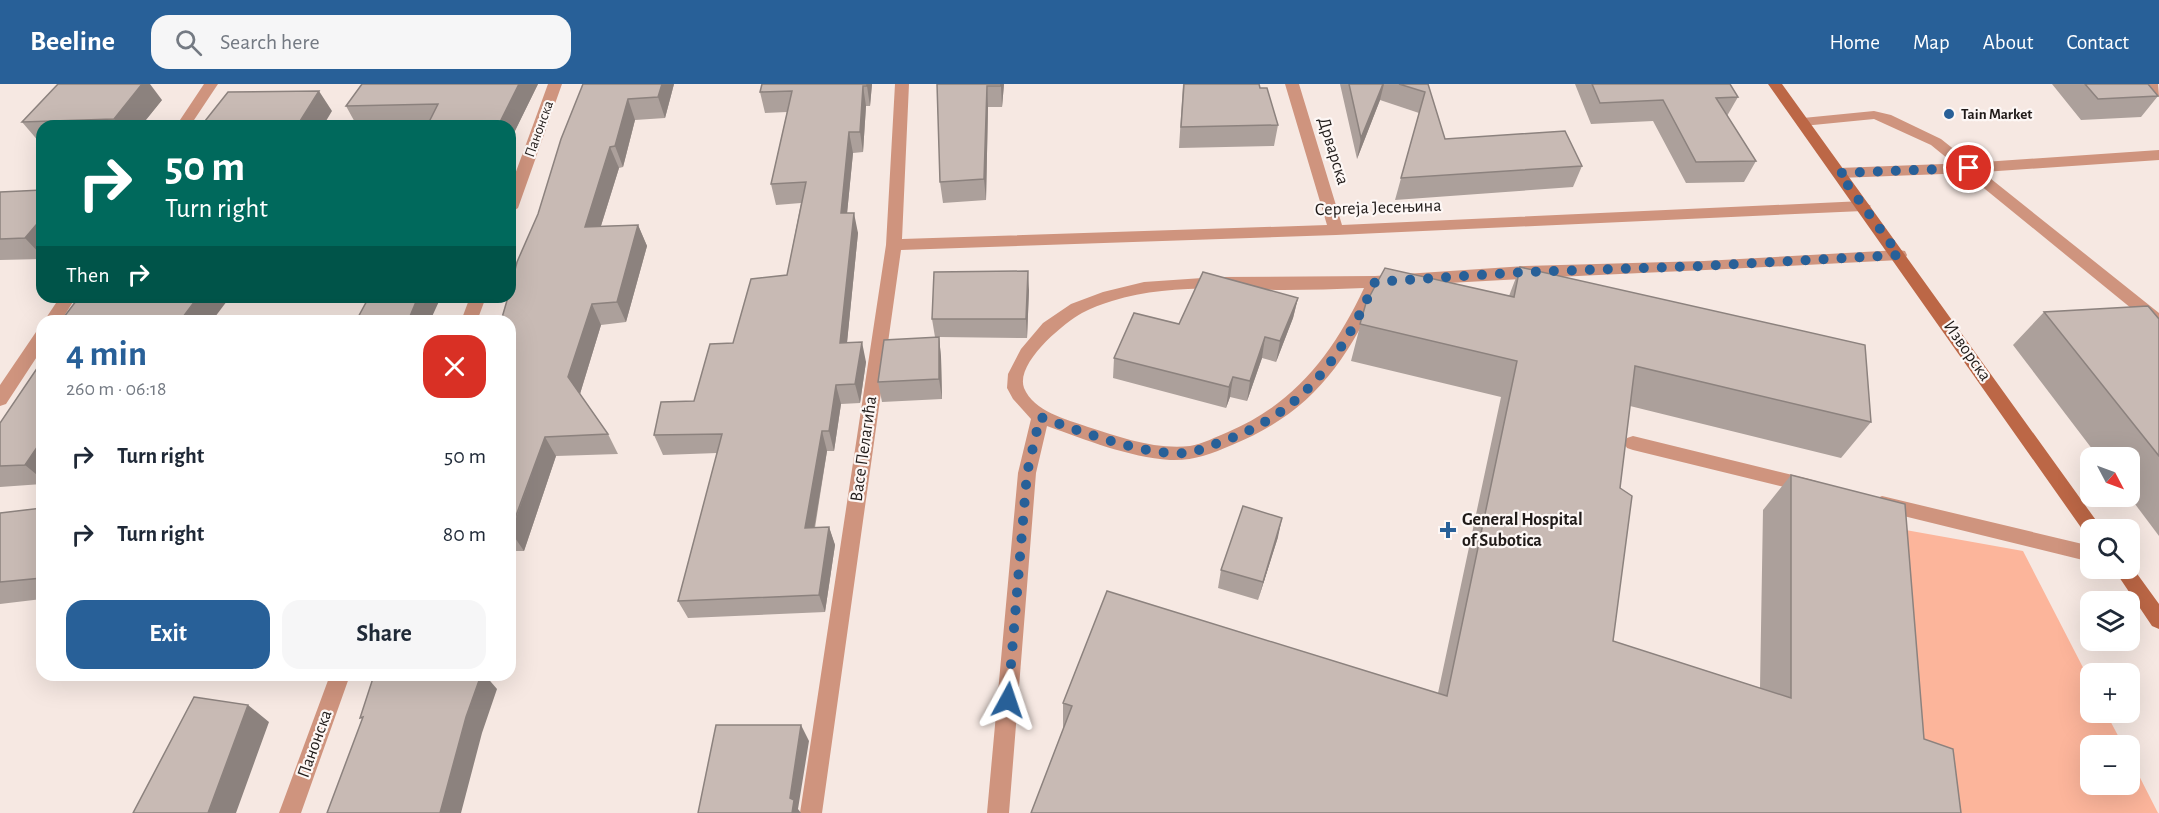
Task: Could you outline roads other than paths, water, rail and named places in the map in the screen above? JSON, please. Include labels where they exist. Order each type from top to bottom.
[{"type":"street","points":[[187,120],[211,84]]},
{"type":"street","name":"Панонска","points":[[516,191],[555,84]]},
{"type":"street","name":"Васе Пелагића","points":[[811,813],[894,245],[902,84]]},
{"type":"street","name":"Дрварска","points":[[1292,84],[1336,230]]},
{"type":"street","name":"Изворска","points":[[1775,84],[2086,519]]},
{"type":"street","points":[[2150,84],[2159,92]]},
{"type":"street","points":[[1803,122],[1874,115],[1886,118],[1936,142],[2159,322]]},
{"type":"street","points":[[1839,173],[1969,168],[2159,155]]},
{"type":"street","name":"Сергеја Јесењина","points":[[894,245],[1336,230],[1863,206]]},
{"type":"street","points":[[1375,282],[1333,362],[1289,408],[1249,432],[1188,453],[1145,449],[1040,417],[1016,392],[1014,374],[1030,348],[1048,329],[1080,305],[1114,294],[1206,282],[1285,284],[1375,282],[1525,272],[1704,266],[1899,255]]},
{"type":"street","points":[[0,399],[36,345]]},
{"type":"street","points":[[998,813],[1027,473],[1040,417]]},
{"type":"street","points":[[1633,443],[1830,491]]},
{"type":"street","points":[[1865,500],[2080,551]]},
{"type":"street","points":[[2130,579],[2159,620]]},
{"type":"street","name":"Панонска","points":[[290,813],[338,681]]},
{"type":"place","name":"Tain Market","points":[[1949,114]]},
{"type":"place","name":"General Hospital of Subotica","points":[[1448,530]]}]
